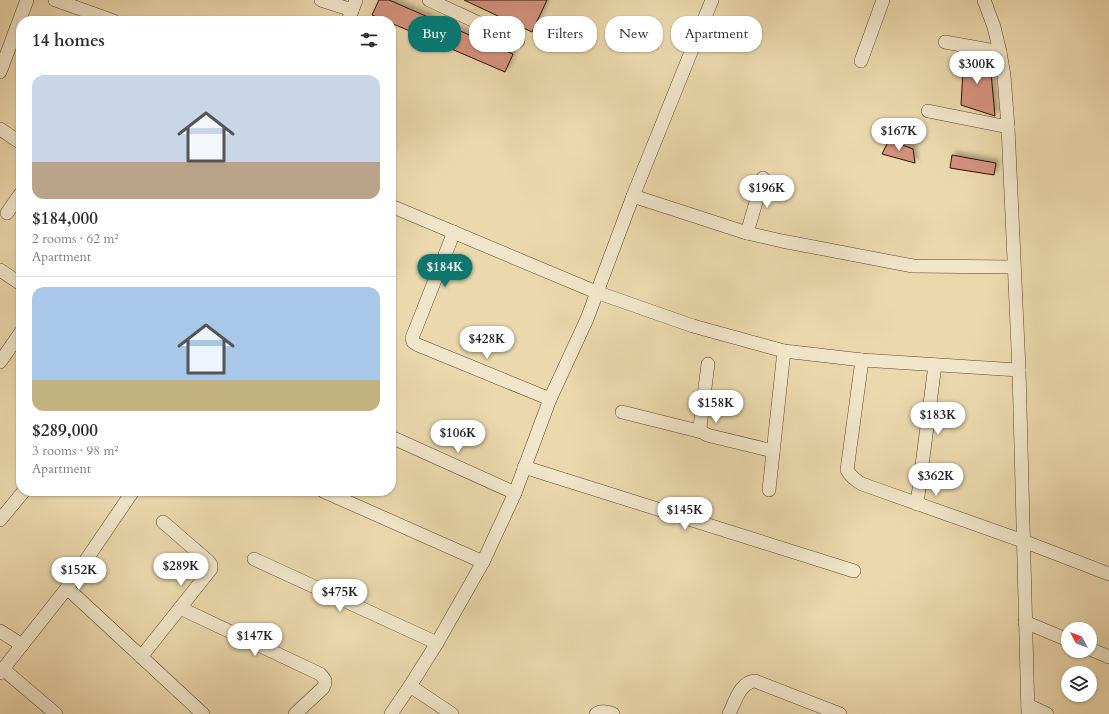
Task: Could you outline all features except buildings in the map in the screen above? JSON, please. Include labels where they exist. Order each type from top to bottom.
[{"type":"street","points":[[21,16],[27,0]]},
{"type":"street","points":[[55,0],[100,16]]},
{"type":"street","points":[[321,0],[352,10]]},
{"type":"street","points":[[429,0],[469,18]]},
{"type":"street","points":[[390,714],[410,686],[437,643],[483,562],[515,493],[550,399],[587,318],[633,196],[712,0]]},
{"type":"street","points":[[861,61],[883,0]]},
{"type":"street","points":[[984,2],[994,27],[1000,52],[1004,76],[1008,127],[1019,370],[1028,710],[1047,714]]},
{"type":"street","points":[[0,72],[16,29]]},
{"type":"street","points":[[945,42],[1000,52]]},
{"type":"street","points":[[928,111],[1008,127]]},
{"type":"street","points":[[0,129],[16,140]]},
{"type":"street","points":[[747,233],[763,178]]},
{"type":"street","points":[[633,196],[747,233],[913,266],[1014,267]]},
{"type":"street","points":[[7,213],[16,200]]},
{"type":"street","points":[[396,208],[596,292],[693,326],[784,352],[862,360],[1019,370]]},
{"type":"street","points":[[454,232],[412,338],[413,342],[550,399]]},
{"type":"street","points":[[0,270],[16,281]]},
{"type":"street","points":[[0,362],[16,339]]},
{"type":"street","points":[[769,490],[784,352]]},
{"type":"street","points":[[862,360],[847,470],[850,476],[862,484],[1023,541],[1109,574]]},
{"type":"street","points":[[702,432],[700,427],[708,364]]},
{"type":"street","points":[[917,504],[935,365]]},
{"type":"street","points":[[622,412],[773,451]]},
{"type":"street","points":[[396,439],[515,493]]},
{"type":"street","points":[[524,467],[854,571]]},
{"type":"street","points":[[0,520],[20,496]]},
{"type":"street","points":[[56,714],[2,671],[67,588],[130,496]]},
{"type":"street","points":[[334,496],[483,562]]},
{"type":"street","points":[[141,657],[211,569],[211,565],[163,522]]},
{"type":"street","points":[[254,559],[437,643]]},
{"type":"street","points":[[67,588],[203,714]]},
{"type":"street","points":[[180,608],[320,674],[326,683],[295,714]]},
{"type":"street","points":[[1025,622],[1061,637]]},
{"type":"street","points":[[0,631],[22,645]]},
{"type":"street","points":[[1097,652],[1109,657]]},
{"type":"street","points":[[729,714],[744,686],[749,682],[755,681],[840,714]]},
{"type":"street","points":[[410,686],[452,714]]},
{"type":"street","points":[[596,714],[598,712],[606,711],[613,714]]}]
